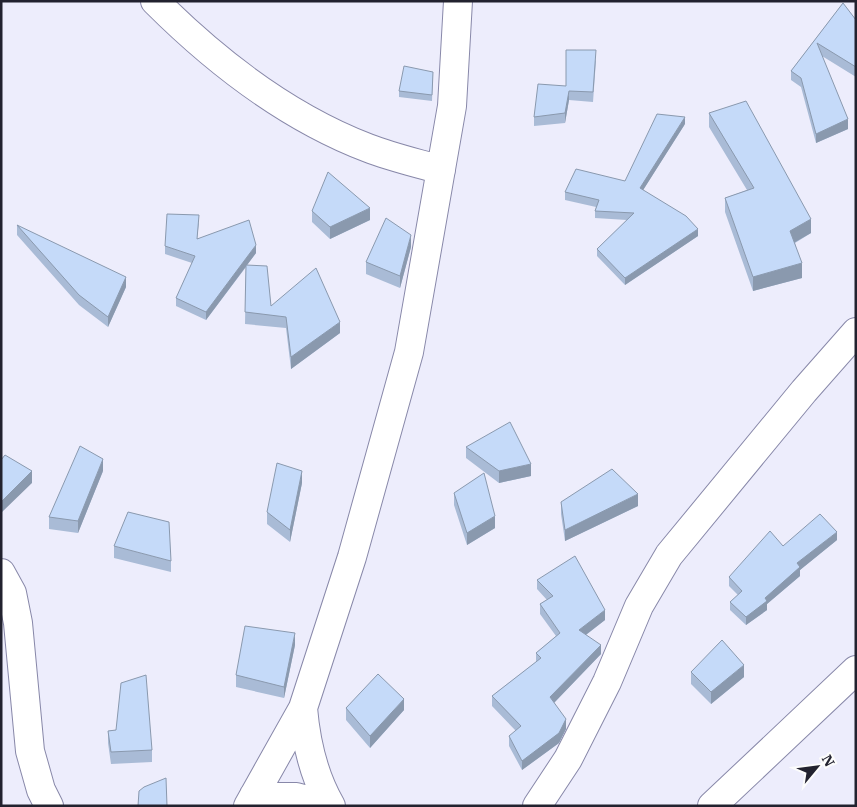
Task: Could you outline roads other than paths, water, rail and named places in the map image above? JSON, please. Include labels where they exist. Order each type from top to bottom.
[{"type":"street","points":[[155,1],[190,37],[252,84],[311,121],[367,147],[441,170]]},
{"type":"street","points":[[251,800],[303,708],[352,557],[409,352],[452,106],[458,1]]},
{"type":"street","points":[[537,806],[568,759],[607,682],[639,606],[669,555],[804,391],[856,332]]},
{"type":"street","points":[[1,573],[12,593],[18,623],[30,751],[41,790],[49,806]]},
{"type":"street","points":[[712,806],[856,670]]},
{"type":"street","points":[[303,708],[306,742],[318,780],[331,806]]},
{"type":"street","points":[[251,800],[296,798],[331,806]]}]
